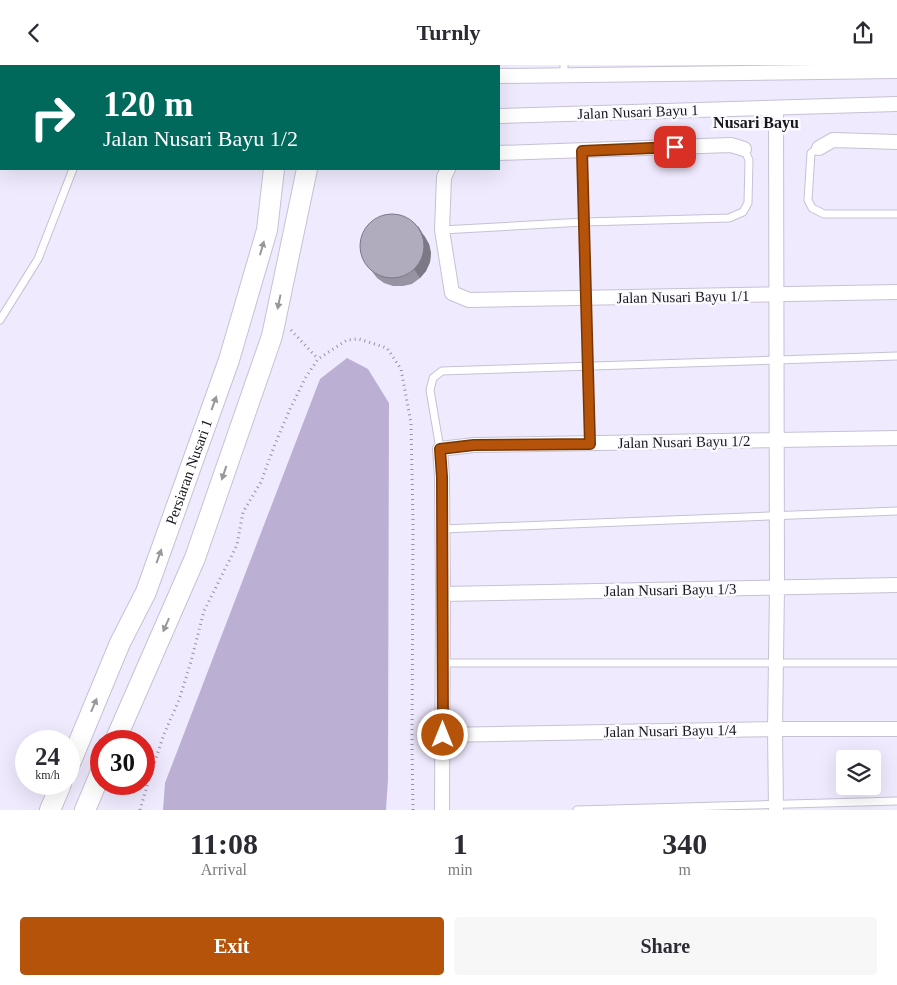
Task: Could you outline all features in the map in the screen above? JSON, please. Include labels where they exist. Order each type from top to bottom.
[{"type":"main road","name":"Persiaran Nusari 1","points":[[80,739],[120,643],[146,592],[229,361],[267,230],[274,170]]},
{"type":"main road","points":[[119,730],[195,558],[272,336],[307,170]]},
{"type":"main road","points":[[50,810],[56,795]]},
{"type":"main road","points":[[85,810],[91,795]]},
{"type":"street","points":[[500,76],[564,70],[771,69],[897,71]]},
{"type":"street","name":"Jalan Nusari Bayu 1","points":[[500,116],[897,105]]},
{"type":"street","points":[[776,108],[776,807]]},
{"type":"street","points":[[819,148],[833,141],[897,143]]},
{"type":"street","points":[[500,153],[731,145],[744,149]]},
{"type":"street","points":[[442,230],[444,177],[448,170]]},
{"type":"street","name":"Jalan Nusari Bayu 1/1","points":[[442,230],[452,293],[468,300],[897,292]]},
{"type":"street","name":"Jalan Nusari Bayu 1/2","points":[[440,449],[474,445],[897,438]]},
{"type":"street","points":[[440,449],[443,529],[442,810]]},
{"type":"street","name":"Jalan Nusari Bayu 1/3","points":[[443,594],[897,585]]},
{"type":"street","name":"Jalan Nusari Bayu 1/4","points":[[443,735],[775,729],[897,729]]},
{"type":"lane","points":[[819,148],[811,153],[808,200],[812,208],[824,214],[897,214]]},
{"type":"lane","points":[[442,230],[584,222],[729,218],[744,212],[748,203],[748,160],[744,149]]},
{"type":"lane","points":[[582,151],[590,444]]},
{"type":"lane","points":[[0,320],[38,259],[73,170]]},
{"type":"lane","points":[[440,449],[430,390],[433,378],[442,371],[897,356]]},
{"type":"lane","points":[[443,529],[897,511]]},
{"type":"lane","points":[[443,663],[897,663]]},
{"type":"lane","points":[[577,810],[776,807],[897,801]]},
{"type":"path","points":[[277,315],[318,359]]},
{"type":"path","points":[[140,810],[164,734],[190,665],[204,611],[237,545],[243,512],[261,481],[275,444],[306,377],[318,359],[347,341],[359,339],[387,348],[401,369],[411,423],[413,810]]},
{"type":"shaded area","points":[[347,358],[368,369],[389,403],[388,779],[386,810],[163,810],[165,783],[320,379]]},
{"type":"building","points":[[392,214],[410,220],[418,228],[424,246],[418,264],[410,272],[392,278],[374,272],[366,264],[360,246],[366,228],[374,220]]},
{"type":"district","name":"Nusari Bayu","points":[[756,122]]},
{"type":"route","points":[[443,735],[442,477],[440,449],[474,445],[590,444],[582,151],[675,147]]}]
